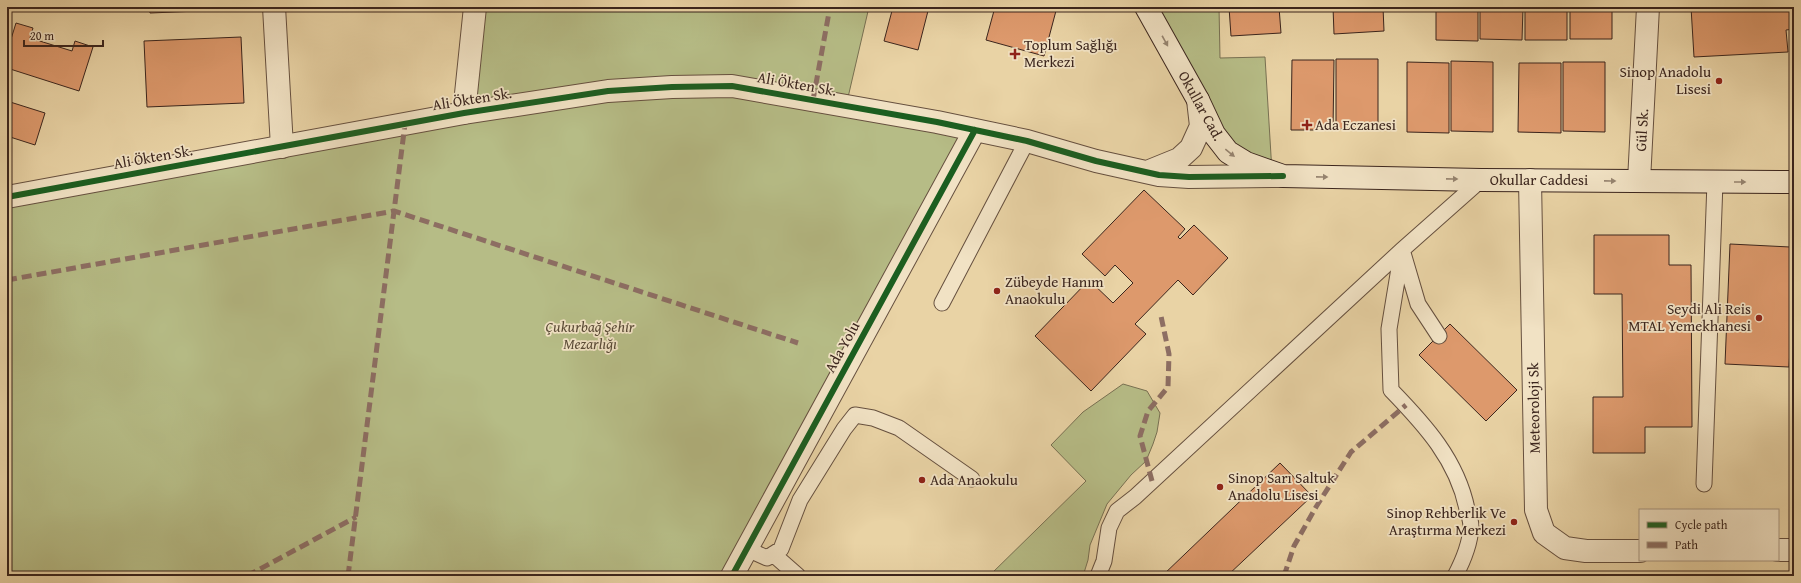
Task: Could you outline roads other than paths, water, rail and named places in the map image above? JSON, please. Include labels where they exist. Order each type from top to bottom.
[{"type":"street","points":[[274,7],[282,147]]},
{"type":"street","points":[[464,113],[475,7]]},
{"type":"street","name":"Okullar Cad.","points":[[1146,7],[1198,100],[1214,134],[1228,152],[1246,163],[1283,176]]},
{"type":"street","name":"Gül Sk.","points":[[1639,181],[1648,7]]},
{"type":"street","name":"Ali Ökten Sk.","points":[[7,197],[464,113],[608,91],[672,87],[732,86],[943,123],[1027,141],[1096,161],[1147,172]]},
{"type":"street","points":[[1147,172],[1179,159],[1191,148],[1201,126],[1198,100]]},
{"type":"street","name":"Ada Yolu","points":[[732,576],[975,130]]},
{"type":"street","name":"Okullar Caddesi","points":[[1147,172],[1159,175],[1189,177],[1283,176],[1482,180],[1794,182]]},
{"type":"street","name":"Meteoroloji Sk","points":[[1530,180],[1536,510],[1544,533],[1565,548],[1586,551],[1639,551]]},
{"type":"street","points":[[1779,550],[1794,550]]},
{"type":"lane","points":[[942,303],[1027,141]]},
{"type":"lane","points":[[1098,576],[1104,562],[1109,528],[1117,511],[1135,497],[1402,250],[1482,180]]},
{"type":"lane","points":[[1704,484],[1715,182]]},
{"type":"lane","points":[[1402,250],[1418,304],[1439,336]]},
{"type":"lane","points":[[1402,250],[1389,329],[1391,390],[1424,424],[1452,465],[1465,499],[1471,526],[1465,557],[1455,576]]},
{"type":"lane","points":[[747,549],[767,558],[781,549],[800,500],[844,429],[856,415],[873,418],[899,428],[972,479]]},
{"type":"lane","points":[[773,554],[798,576]]},
{"type":"place","name":"Toplum Sağlığı Merkezi","points":[[1015,54]]},
{"type":"place","name":"Sinop Anadolu Lisesi","points":[[1719,81]]},
{"type":"place","name":"Ada Eczanesi","points":[[1307,125]]},
{"type":"place","name":"Zübeyde Hanım Anaokulu","points":[[997,291]]},
{"type":"place","name":"Seydi Ali Reis MTAL Yemekhanesi","points":[[1759,318]]},
{"type":"place","name":"Ada Anaokulu","points":[[922,480]]},
{"type":"place","name":"Sinop Sarı Saltuk Anadolu Lisesi","points":[[1220,487]]},
{"type":"place","name":"Sinop Rehberlik Ve Araştırma Merkezi","points":[[1514,522]]},
{"type":"park label","name":"Çukurbağ Şehir Mezarlığı","points":[[590,336]]}]
